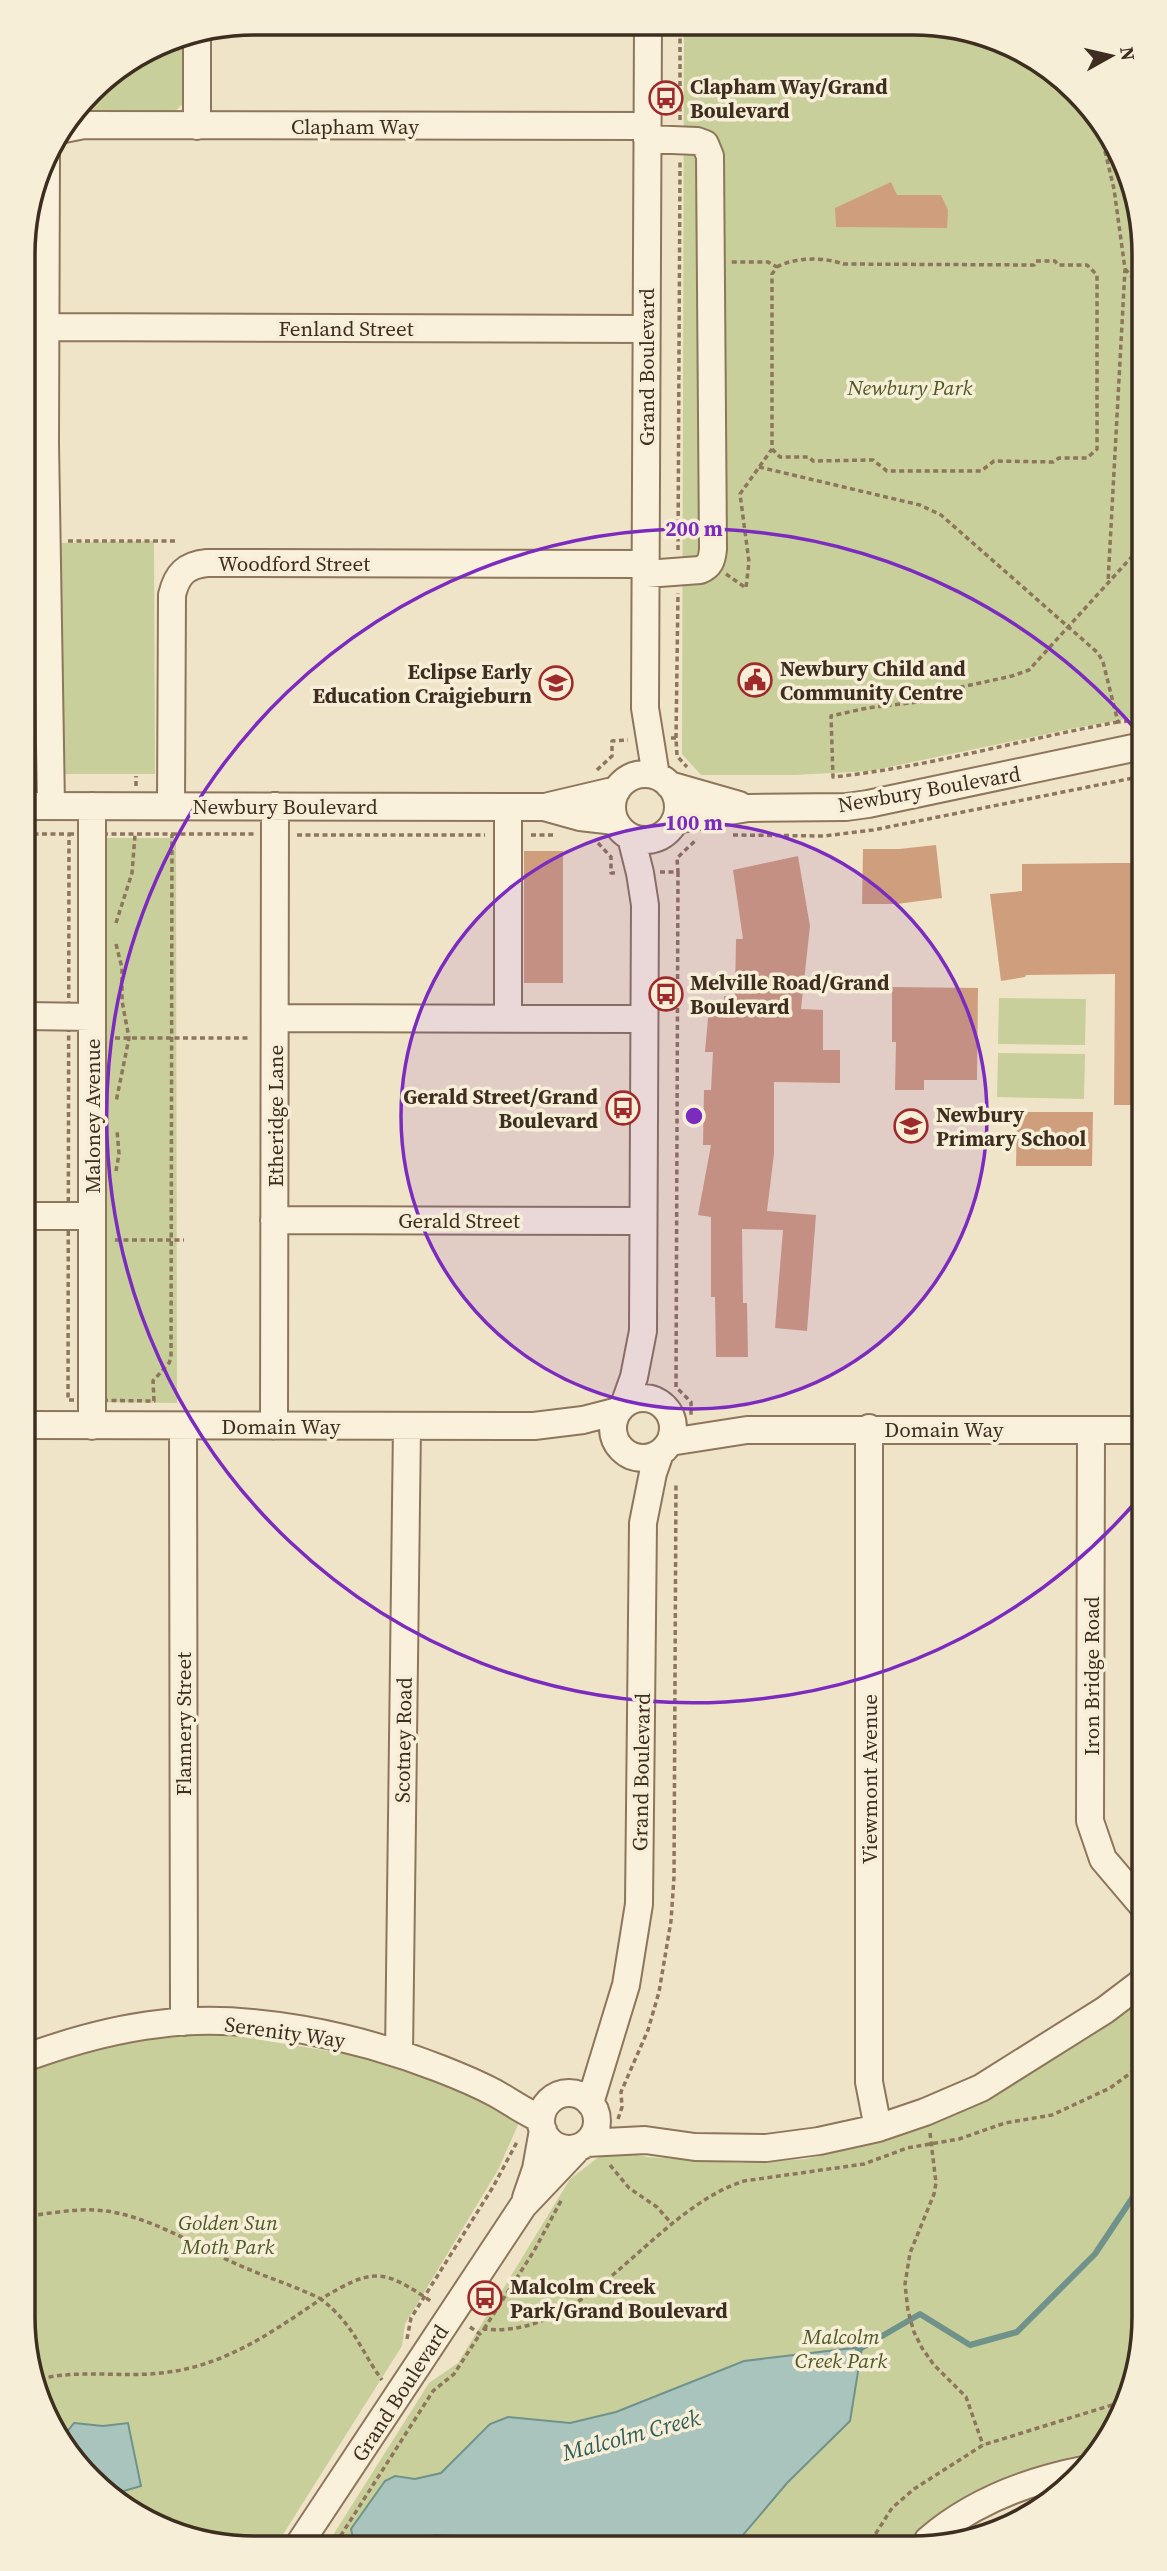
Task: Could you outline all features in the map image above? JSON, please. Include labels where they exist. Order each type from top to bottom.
[{"type":"street","name":"Grand Boulevard","points":[[648,35],[645,708],[663,781]]},
{"type":"street","points":[[197,42],[197,126]]},
{"type":"street","name":"Clapham Way","points":[[76,127],[647,133],[697,141],[705,144],[712,164],[713,262]]},
{"type":"street","points":[[38,806],[45,443],[46,187]]},
{"type":"street","points":[[646,569],[678,572],[700,570],[708,567],[712,559],[713,262]]},
{"type":"street","name":"Fenland Street","points":[[46,327],[646,329]]},
{"type":"street","name":"Woodford Street","points":[[171,806],[172,595],[175,582],[186,568],[207,563],[646,569]]},
{"type":"street","name":"Grand Boulevard","points":[[623,785],[645,708]]},
{"type":"street","name":"Newbury Boulevard","points":[[667,829],[748,808],[868,804],[1132,749]]},
{"type":"street","name":"Newbury Boulevard","points":[[1108,755],[1132,755]]},
{"type":"street","points":[[645,905],[667,829],[678,802],[663,781],[637,775],[623,785],[612,810],[623,829],[640,873],[645,905],[643,1331],[653,1383],[674,1428]]},
{"type":"street","name":"Newbury Boulevard","points":[[663,781],[748,808]]},
{"type":"street","name":"Newbury Boulevard","points":[[544,807],[623,785]]},
{"type":"street","name":"Newbury Boulevard","points":[[38,806],[544,807],[623,829]]},
{"type":"street","name":"Maloney Avenue","points":[[92,806],[80,834],[85,1024],[80,1216],[102,1404]]},
{"type":"street","name":"Etheridge Lane","points":[[274,1426],[270,1028],[275,806]]},
{"type":"street","points":[[508,807],[508,1018]]},
{"type":"street","points":[[623,829],[649,840],[667,829]]},
{"type":"street","points":[[35,1017],[85,1024]]},
{"type":"street","points":[[270,1028],[508,1018],[644,1019]]},
{"type":"street","points":[[35,1216],[80,1216]]},
{"type":"street","name":"Gerald Street","points":[[274,1220],[643,1220]]},
{"type":"street","points":[[643,1331],[634,1377],[613,1428],[623,1449],[643,1458],[674,1428]]},
{"type":"street","points":[[621,1408],[638,1398],[653,1399],[674,1428]]},
{"type":"street","name":"Domain Way","points":[[35,1423],[102,1404],[183,1426],[534,1426],[583,1420],[621,1408]]},
{"type":"street","name":"Flannery Street","points":[[183,1426],[184,2022]]},
{"type":"street","name":"Scotney Road","points":[[399,2054],[407,1426]]},
{"type":"street","name":"Domain Way","points":[[534,1426],[577,1433],[623,1449]]},
{"type":"street","name":"Grand Boulevard","points":[[643,1523],[653,1473],[674,1428]]},
{"type":"street","name":"Domain Way","points":[[674,1428],[1132,1430]]},
{"type":"street","name":"Viewmont Avenue","points":[[869,1428],[869,2082],[878,2128]]},
{"type":"street","name":"Iron Bridge Road","points":[[1091,1430],[1090,1821],[1103,1859],[1132,1893]]},
{"type":"street","name":"Grand Boulevard","points":[[593,2108],[631,1959],[639,1904],[643,1523],[635,1476],[623,1449]]},
{"type":"street","points":[[645,2140],[593,2108],[577,2094],[544,2111],[547,2138],[561,2148],[612,2141],[645,2140],[695,2147],[766,2148],[819,2141],[878,2128],[942,2106],[993,2081],[1132,1990]]},
{"type":"street","name":"Grand Boulevard","points":[[523,2206],[536,2169],[544,2111],[586,2065],[616,2019]]},
{"type":"street","name":"Serenity Way","points":[[35,2054],[105,2033],[184,2022],[252,2024],[307,2031],[399,2054],[544,2111]]},
{"type":"street","points":[[582,2146],[596,2130],[593,2108]]},
{"type":"street","name":"Grand Boulevard","points":[[305,2536],[523,2206],[582,2146]]},
{"type":"street","points":[[936,2534],[979,2505],[1066,2473]]},
{"type":"path","points":[[1104,146],[1121,227],[1125,269],[1108,583]]},
{"type":"path","points":[[708,567],[746,588],[749,562],[740,494],[772,449],[772,274],[777,267],[789,260],[835,261],[844,264],[1021,265],[1034,265],[1036,261],[1055,261],[1058,265],[1087,265],[1097,275],[1097,449],[1087,458],[994,461],[981,471],[887,471],[873,460],[813,461],[809,457],[780,457],[772,449]]},
{"type":"path","points":[[713,262],[768,262],[777,267]]},
{"type":"path","points":[[1125,269],[1132,277]]},
{"type":"path","points":[[676,738],[679,293]]},
{"type":"path","points":[[759,467],[932,510],[1098,653],[1103,662],[1118,722]]},
{"type":"path","points":[[67,541],[175,541]]},
{"type":"path","points":[[1132,557],[1033,667],[1020,674],[943,691],[926,701],[867,708],[831,716],[833,777],[937,760],[1132,721]]},
{"type":"path","points":[[116,1112],[129,1038],[122,1001],[122,968],[115,934],[121,904],[132,873],[136,776]]},
{"type":"path","points":[[727,835],[824,836],[873,830],[1132,778]]},
{"type":"path","points":[[35,834],[556,835]]},
{"type":"path","points":[[80,834],[85,1024],[80,1216],[68,1400],[102,1404],[154,1401],[153,1381],[169,1363],[172,834]]},
{"type":"path","points":[[674,1428],[691,1402],[676,1387],[678,872]]},
{"type":"path","points":[[85,1024],[129,1038],[171,1038],[270,1028]]},
{"type":"path","points":[[116,1122],[119,1154],[116,1173]]},
{"type":"path","points":[[112,1249],[112,1241],[184,1240]]},
{"type":"path","points":[[621,2092],[648,2031],[659,1992],[671,1921],[674,1877],[676,1475]]},
{"type":"path","points":[[484,2329],[521,2328],[547,2319],[611,2277],[671,2222],[702,2200],[727,2187],[744,2181],[864,2164],[907,2148],[959,2139],[1005,2123],[1063,2111],[1110,2088],[1132,2072]]},
{"type":"path","points":[[424,2296],[493,2188],[521,2135],[521,2118],[544,2111]]},
{"type":"path","points":[[612,2141],[609,2155],[605,2159],[629,2188],[657,2207],[671,2222]]},
{"type":"path","points":[[932,2144],[936,2183],[909,2253],[905,2284],[908,2311],[914,2332],[934,2365],[966,2397],[983,2445]]},
{"type":"path","points":[[340,2536],[433,2391],[454,2374],[484,2329],[534,2251],[565,2194]]},
{"type":"path","points":[[35,2215],[77,2210],[118,2214],[149,2224],[244,2268],[301,2288],[336,2311],[354,2332],[383,2383]]},
{"type":"path","points":[[44,2379],[71,2373],[160,2374],[212,2363],[245,2349],[345,2285],[373,2275],[391,2277],[480,2334]]},
{"type":"path","points":[[874,2536],[892,2508],[914,2489],[983,2445],[1113,2405]]},
{"type":"green space","name":"Newbury Park","points":[[684,35],[927,35],[955,39],[1010,58],[1057,89],[1078,110],[1103,145],[1125,198],[1132,254],[1132,718],[870,771],[794,775],[701,775],[682,754]]},
{"type":"green space","points":[[186,46],[185,102],[173,113],[86,114],[121,80],[157,58]]},
{"type":"green space","points":[[154,541],[155,774],[60,774],[57,543]]},
{"type":"green space","points":[[102,838],[176,838],[177,1403],[100,1402]]},
{"type":"green space","points":[[999,998],[1086,999],[1085,1045],[998,1044]]},
{"type":"green space","points":[[998,1053],[1085,1054],[1084,1099],[997,1097]]},
{"type":"green space","name":"Malcolm Creek Park","points":[[1132,2002],[1132,2331],[1120,2387],[1109,2414],[1083,2454],[996,2481],[949,2507],[913,2536],[332,2536],[429,2383],[458,2363],[570,2179],[608,2150],[648,2157],[739,2163],[806,2159],[889,2138],[954,2115],[1007,2087]]},
{"type":"green space","name":"Golden Sun Moth Park","points":[[238,2036],[396,2062],[521,2118],[498,2170],[405,2324],[402,2346],[282,2536],[212,2532],[157,2513],[121,2491],[99,2472],[80,2450],[64,2426],[42,2373],[35,2317],[35,2066],[103,2045],[147,2038]]},
{"type":"water","points":[[862,2347],[850,2421],[787,2483],[742,2536],[352,2536],[351,2529],[385,2481],[395,2476],[415,2479],[441,2473],[490,2424],[508,2417],[570,2423],[616,2412],[744,2361]]},
{"type":"water","points":[[74,2423],[103,2426],[128,2423],[141,2486],[121,2491],[99,2472],[68,2431]]},
{"type":"building","points":[[891,182],[897,195],[941,195],[948,210],[947,228],[836,227],[835,208]]},
{"type":"building","points":[[936,845],[942,898],[897,904],[862,904],[863,849]]},
{"type":"building","points":[[524,851],[563,851],[563,983],[524,983]]},
{"type":"building","points":[[798,856],[810,926],[801,1009],[823,1010],[823,1050],[840,1050],[840,1083],[774,1082],[774,1154],[767,1211],[816,1215],[807,1331],[775,1328],[783,1230],[742,1229],[743,1303],[747,1303],[748,1357],[716,1357],[715,1297],[711,1297],[711,1217],[698,1215],[711,1145],[703,1145],[704,1090],[711,1090],[713,1052],[705,1052],[709,1007],[724,1008],[724,996],[735,996],[736,939],[743,939],[733,870]]},
{"type":"building","points":[[1132,863],[1132,1105],[1114,1105],[1115,974],[1026,975],[1001,981],[990,894],[1022,891],[1022,864]]},
{"type":"building","points":[[892,987],[978,988],[977,1080],[924,1080],[924,1090],[895,1090],[896,1042],[892,1042]]},
{"type":"building","points":[[1017,1112],[1093,1112],[1092,1166],[1016,1166]]},
{"type":"waterway","name":"Malcolm Creek","points":[[858,2350],[920,2314],[970,2345],[1017,2332],[1095,2254],[1132,2198]]},
{"type":"place","name":"Clapham Way/Grand Boulevard","points":[[666,98]]},
{"type":"place","name":"Newbury Child and Community Centre","points":[[755,680]]},
{"type":"place","name":"Eclipse Early Education Craigieburn","points":[[556,683]]},
{"type":"place","name":"Melville Road/Grand Boulevard","points":[[666,994]]},
{"type":"place","name":"Gerald Street/Grand Boulevard","points":[[623,1108]]},
{"type":"place","name":"Newbury Primary School","points":[[911,1126]]},
{"type":"place","name":"Malcolm Creek Park/Grand Boulevard","points":[[485,2298]]}]
